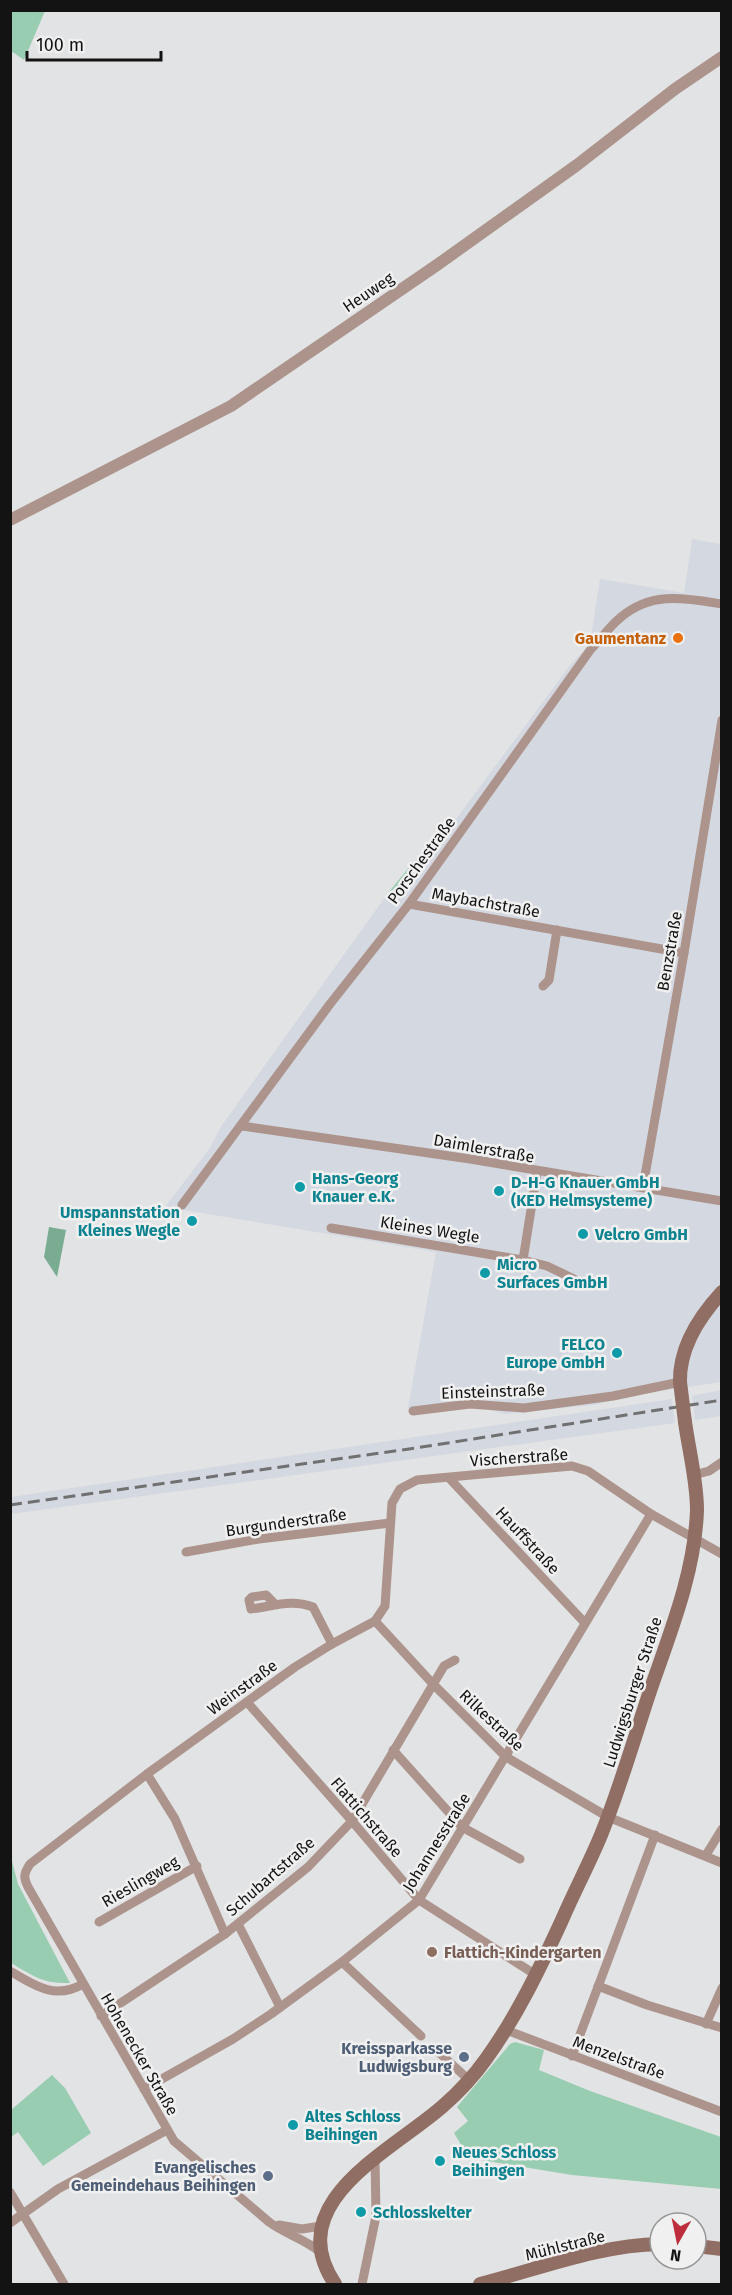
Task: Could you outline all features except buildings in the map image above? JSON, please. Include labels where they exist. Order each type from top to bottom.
[{"type":"main road","name":"Ludwigsburger Straße","points":[[319,2238],[332,2204],[346,2185],[375,2158],[443,2106],[469,2080],[506,2030],[536,1975],[608,1816],[668,1638],[686,1577],[697,1509],[680,1368],[684,1351],[693,1331],[722,1292]]},
{"type":"main road","points":[[319,2238],[326,2269],[335,2284]]},
{"type":"main road","name":"Mühlstraße","points":[[480,2284],[582,2256],[637,2244],[648,2244]]},
{"type":"street","name":"Heuweg","points":[[10,520],[231,406],[446,259],[576,165],[675,89],[722,57]]},
{"type":"street","name":"Porschestraße","points":[[182,1205],[330,1004],[409,904],[591,649],[619,618],[646,602],[662,598],[680,598],[722,604]]},
{"type":"street","name":"Benzstraße","points":[[643,1187],[722,720]]},
{"type":"street","name":"Maybachstraße","points":[[409,904],[684,953]]},
{"type":"street","name":"Maybachstraße","points":[[543,986],[549,980],[557,930]]},
{"type":"street","name":"Daimlerstraße","points":[[242,1126],[470,1159],[537,1172],[722,1201]]},
{"type":"street","points":[[524,1260],[537,1172]]},
{"type":"street","name":"Kleines Wegle","points":[[331,1228],[524,1260],[547,1266],[574,1279]]},
{"type":"street","name":"Einsteinstraße","points":[[413,1411],[470,1404],[525,1408],[622,1394],[680,1382]]},
{"type":"street","points":[[694,1474],[709,1471],[722,1462]]},
{"type":"street","name":"Vischerstraße","points":[[390,1523],[392,1503],[400,1489],[417,1480],[572,1466],[588,1471],[651,1514],[722,1554]]},
{"type":"street","name":"Hauffstraße","points":[[449,1478],[584,1623]]},
{"type":"street","name":"Johannesstraße","points":[[144,2089],[234,2039],[342,1962],[419,1900],[651,1514]]},
{"type":"street","points":[[375,1621],[385,1606],[390,1523]]},
{"type":"street","name":"Burgunderstraße","points":[[186,1552],[259,1539],[390,1523]]},
{"type":"street","points":[[276,1605],[297,1602],[313,1607],[332,1644]]},
{"type":"street","name":"Weinstraße","points":[[25,1871],[30,1864],[147,1774],[295,1666],[375,1621]]},
{"type":"street","name":"Rilkestraße","points":[[375,1621],[433,1684],[506,1757],[608,1816],[722,1863]]},
{"type":"street","name":"Schubartstraße","points":[[101,2016],[225,1934],[308,1867],[352,1821],[444,1665],[455,1659]]},
{"type":"street","name":"Flattichstraße","points":[[247,1702],[419,1900],[536,1975]]},
{"type":"street","points":[[393,1750],[462,1827],[519,1859]]},
{"type":"street","points":[[147,1774],[175,1819],[225,1934]]},
{"type":"street","points":[[706,1856],[722,1829]]},
{"type":"street","points":[[572,2056],[656,1835]]},
{"type":"street","name":"Rieslingweg","points":[[99,1922],[197,1866]]},
{"type":"street","name":"Hohenecker Straße","points":[[25,1871],[24,1877],[28,1887],[167,2130],[180,2147],[279,2229],[304,2241],[319,2238]]},
{"type":"street","points":[[238,1924],[280,2007]]},
{"type":"street","points":[[342,1962],[421,2037]]},
{"type":"street","points":[[10,1971],[39,1988],[72,1990],[83,1984]]},
{"type":"street","points":[[598,1986],[722,2028]]},
{"type":"street","points":[[706,2024],[722,1988]]},
{"type":"street","name":"Menzelstraße","points":[[506,2030],[722,2112]]},
{"type":"street","points":[[435,2048],[469,2080]]},
{"type":"street","points":[[10,2223],[58,2189],[167,2130]]},
{"type":"street","points":[[362,2284],[376,2216],[375,2158]]},
{"type":"street","points":[[10,2192],[64,2284]]},
{"type":"street","name":"Hohenecker Straße","points":[[269,2222],[302,2229],[319,2238]]},
{"type":"street","points":[[304,2241],[319,2238]]},
{"type":"shaded area","points":[[692,539],[721,544],[721,1382],[648,1393],[593,1405],[505,1414],[481,1407],[414,1414],[408,1408],[436,1252],[165,1207],[210,1148],[220,1128],[388,893],[416,873],[571,664],[590,644],[600,579],[684,593]]},
{"type":"shaded area","points":[[721,1390],[721,1416],[695,1420],[692,1396]]},
{"type":"shaded area","points":[[672,1399],[675,1423],[11,1514],[11,1497]]},
{"type":"green space","points":[[10,11],[45,11],[24,60],[11,51]]},
{"type":"green space","points":[[442,835],[445,835],[416,873],[388,893],[411,865]]},
{"type":"green space","points":[[49,1227],[66,1230],[57,1277],[44,1257]]},
{"type":"green space","points":[[12,1861],[18,1884],[70,1983],[46,1981],[11,1963],[10,1862]]},
{"type":"green space","points":[[515,2042],[544,2050],[539,2070],[590,2091],[721,2137],[721,2189],[572,2175],[469,2158],[454,2133],[468,2121],[457,2107],[510,2044]]},
{"type":"green space","points":[[52,2075],[65,2088],[91,2133],[43,2166],[18,2132],[11,2137],[11,2110]]},
{"type":"railway","points":[[10,1505],[409,1449],[722,1400]]},
{"type":"place","name":"Gaumentanz","points":[[678,638]]},
{"type":"place","name":"Hans-Georg Knauer e.K.","points":[[300,1187]]},
{"type":"place","name":"D-H-G Knauer GmbH (KED Helmsysteme)","points":[[499,1191]]},
{"type":"place","name":"Umspannstation Kleines Wegle","points":[[192,1221]]},
{"type":"place","name":"Velcro GmbH","points":[[583,1234]]},
{"type":"place","name":"Micro Surfaces GmbH","points":[[485,1273]]},
{"type":"place","name":"FELCO Europe GmbH","points":[[617,1353]]},
{"type":"place","name":"Flattich-Kindergarten","points":[[432,1952]]},
{"type":"place","name":"Kreissparkasse Ludwigsburg","points":[[464,2057]]},
{"type":"place","name":"Altes Schloss Beihingen","points":[[293,2125]]},
{"type":"place","name":"Neues Schloss Beihingen","points":[[440,2161]]},
{"type":"place","name":"Evangelisches Gemeindehaus Beihingen","points":[[268,2176]]},
{"type":"place","name":"Schlosskelter","points":[[361,2212]]}]
